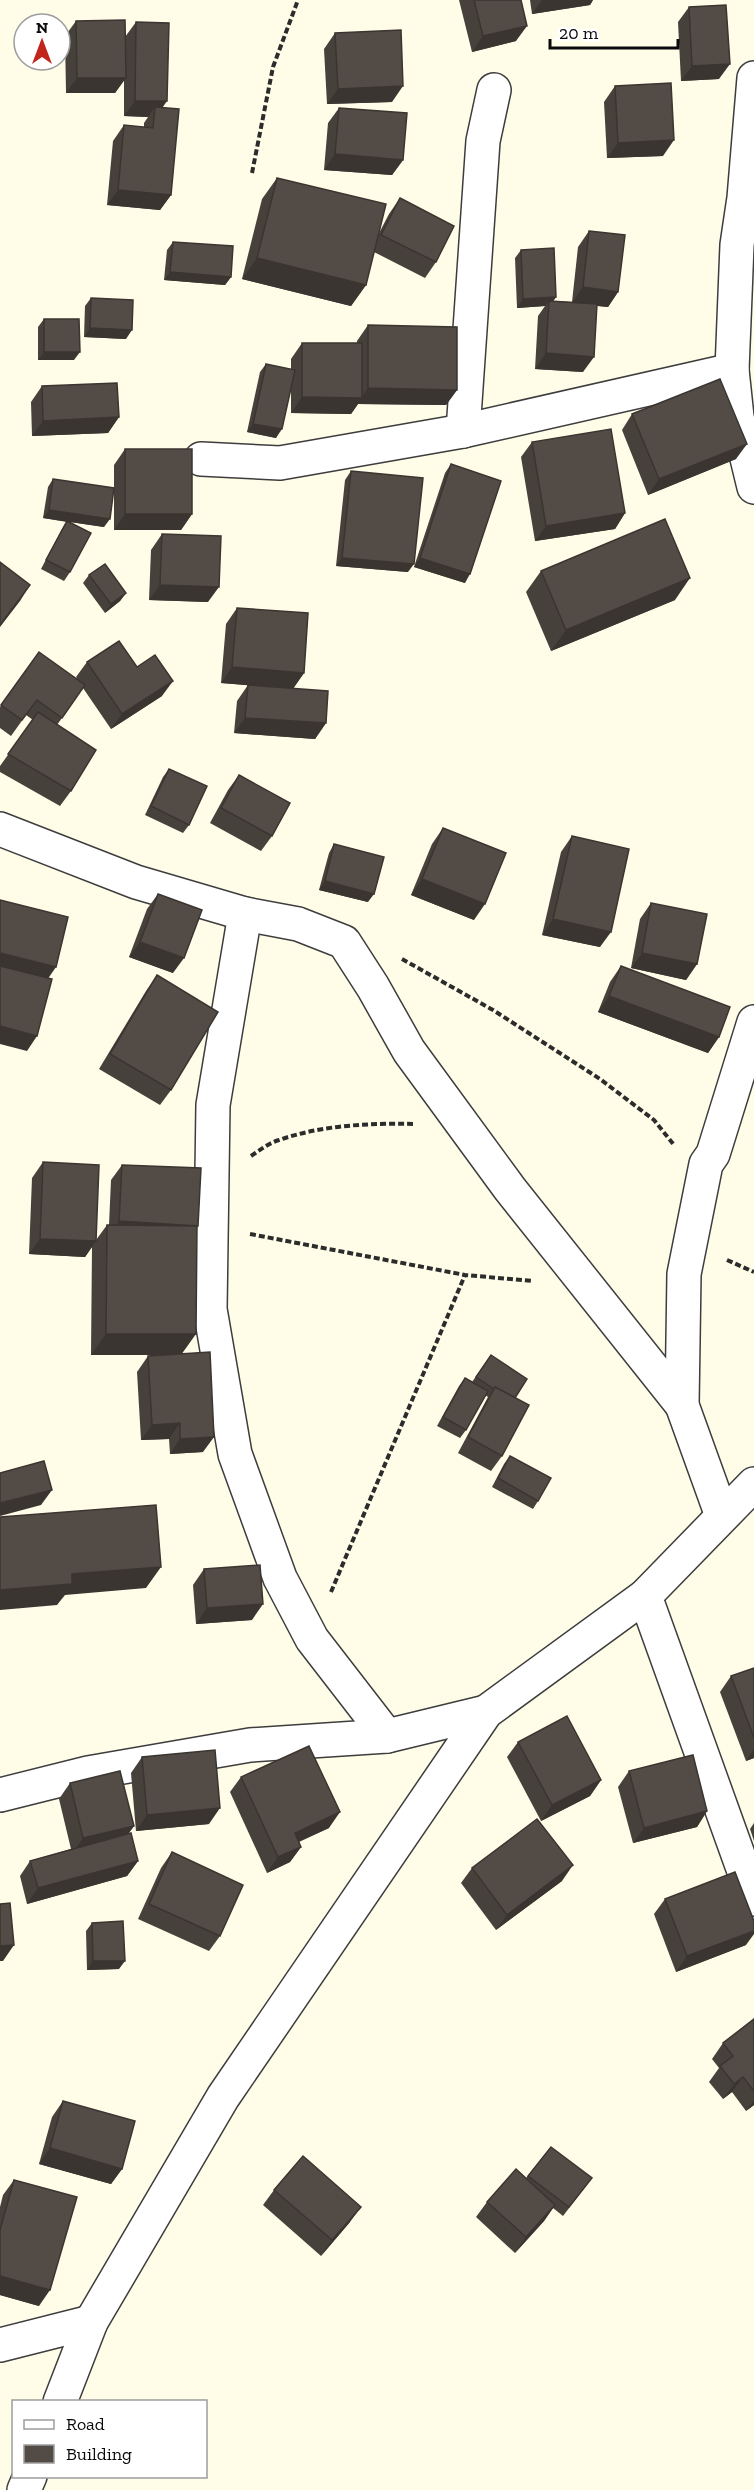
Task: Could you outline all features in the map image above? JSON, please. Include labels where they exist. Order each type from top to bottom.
[{"type":"street","points":[[754,78],[749,197],[737,245],[745,294],[732,370],[737,417],[754,487]]},
{"type":"street","points":[[463,430],[483,141],[494,90]]},
{"type":"street","points":[[201,459],[280,463],[463,430],[732,370]]},
{"type":"street","points":[[0,829],[136,882],[245,914],[298,924],[344,942],[373,987],[408,1051],[587,1286],[682,1405],[722,1516]]},
{"type":"street","points":[[245,914],[213,1105],[210,1309],[235,1454],[280,1578],[312,1640],[387,1736]]},
{"type":"street","points":[[682,1405],[684,1274],[706,1164],[713,1154],[754,1022]]},
{"type":"street","points":[[61,2400],[91,2322],[224,2097],[486,1712],[645,1596],[754,1484]]},
{"type":"street","points":[[645,1596],[754,1899]]},
{"type":"street","points":[[0,1795],[87,1773],[250,1745],[387,1736],[486,1712]]},
{"type":"street","points":[[0,2345],[91,2322]]},
{"type":"path","points":[[252,173],[273,67],[298,0]]},
{"type":"path","points":[[344,942],[394,954],[493,1010],[600,1079],[654,1120],[702,1180]]},
{"type":"path","points":[[213,1177],[278,1140],[324,1129],[387,1123],[463,1125]]},
{"type":"path","points":[[213,1226],[465,1275],[587,1286]]},
{"type":"path","points":[[312,1640],[465,1275]]},
{"type":"building","points":[[474,0],[521,0],[527,26],[483,36]]},
{"type":"building","points":[[726,5],[730,64],[692,66],[689,7]]},
{"type":"building","points":[[125,20],[126,78],[77,78],[76,21]]},
{"type":"building","points":[[136,22],[169,23],[167,101],[135,101]]},
{"type":"building","points":[[401,30],[403,86],[338,89],[335,33]]},
{"type":"building","points":[[671,83],[674,140],[618,143],[615,86]]},
{"type":"building","points":[[155,107],[179,109],[171,195],[118,190],[124,125],[153,128]]},
{"type":"building","points":[[339,108],[407,113],[403,160],[335,154]]},
{"type":"building","points":[[277,178],[386,204],[366,285],[257,258]]},
{"type":"building","points":[[400,198],[454,226],[436,262],[381,235]]},
{"type":"building","points":[[589,231],[625,235],[618,292],[583,287]]},
{"type":"building","points":[[173,242],[233,246],[231,277],[170,272]]},
{"type":"building","points":[[554,248],[556,297],[523,299],[521,250]]},
{"type":"building","points":[[91,298],[133,300],[132,330],[90,328]]},
{"type":"building","points":[[549,301],[597,304],[594,357],[546,353]]},
{"type":"building","points":[[44,319],[79,319],[80,352],[44,352]]},
{"type":"building","points":[[368,325],[457,327],[457,390],[368,388]]},
{"type":"building","points":[[302,343],[362,343],[362,398],[302,397]]},
{"type":"building","points":[[266,364],[295,370],[282,429],[253,424]]},
{"type":"building","points":[[720,379],[747,444],[659,479],[632,414]]},
{"type":"building","points":[[117,383],[119,417],[43,421],[42,386]]},
{"type":"building","points":[[611,429],[625,513],[546,526],[532,442]]},
{"type":"building","points":[[125,449],[192,449],[192,514],[125,514]]},
{"type":"building","points":[[451,464],[501,481],[470,574],[420,558]]},
{"type":"building","points":[[351,471],[423,478],[414,564],[342,558]]},
{"type":"building","points":[[53,479],[114,488],[110,519],[49,510]]},
{"type":"building","points":[[665,519],[690,578],[566,630],[541,571]]},
{"type":"building","points":[[67,521],[91,533],[70,572],[46,560]]},
{"type":"building","points":[[162,534],[221,536],[219,587],[160,585]]},
{"type":"building","points":[[0,562],[30,585],[0,625]]},
{"type":"building","points":[[105,564],[126,593],[111,604],[89,575]]},
{"type":"building","points":[[237,608],[308,613],[304,673],[232,667]]},
{"type":"building","points":[[119,641],[137,667],[155,655],[173,681],[122,714],[87,662]]},
{"type":"building","points":[[39,652],[85,685],[62,718],[37,700],[22,720],[1,705]]},
{"type":"building","points":[[248,685],[328,691],[326,723],[245,718]]},
{"type":"building","points":[[38,712],[96,750],[71,791],[8,754]]},
{"type":"building","points":[[169,769],[207,786],[189,825],[151,806]]},
{"type":"building","points":[[239,775],[290,803],[272,836],[221,808]]},
{"type":"building","points":[[443,828],[506,853],[485,904],[422,879]]},
{"type":"building","points":[[572,836],[629,849],[611,932],[553,919]]},
{"type":"building","points":[[334,844],[384,857],[374,894],[325,881]]},
{"type":"building","points":[[158,894],[202,910],[184,958],[140,942]]},
{"type":"building","points":[[0,900],[68,917],[56,967],[0,953]]},
{"type":"building","points":[[651,903],[707,914],[697,964],[642,953]]},
{"type":"building","points":[[0,966],[52,979],[37,1036],[0,1026]]},
{"type":"building","points":[[621,966],[730,1007],[719,1037],[609,996]]},
{"type":"building","points":[[157,975],[218,1012],[171,1090],[110,1054]]},
{"type":"building","points":[[43,1162],[99,1165],[96,1241],[40,1239]]},
{"type":"building","points":[[122,1165],[201,1168],[198,1226],[119,1221]]},
{"type":"building","points":[[107,1225],[197,1226],[196,1334],[106,1334]]},
{"type":"building","points":[[210,1352],[214,1437],[180,1439],[180,1423],[152,1425],[148,1356]]},
{"type":"building","points":[[491,1355],[527,1379],[515,1398],[495,1387],[494,1389],[476,1377]]},
{"type":"building","points":[[465,1378],[488,1391],[466,1430],[443,1417]]},
{"type":"building","points":[[495,1387],[529,1405],[502,1456],[468,1437]]},
{"type":"building","points":[[510,1456],[551,1478],[538,1501],[498,1478]]},
{"type":"building","points":[[44,1461],[52,1490],[0,1503],[0,1473]]},
{"type":"building","points":[[156,1505],[161,1567],[72,1574],[72,1584],[0,1590],[0,1517]]},
{"type":"building","points":[[260,1565],[263,1604],[207,1608],[204,1569]]},
{"type":"building","points":[[754,1668],[754,1738],[731,1676]]},
{"type":"building","points":[[567,1716],[601,1780],[552,1805],[518,1742]]},
{"type":"building","points":[[309,1746],[340,1812],[295,1833],[301,1847],[278,1857],[241,1777]]},
{"type":"building","points":[[215,1750],[220,1808],[147,1815],[142,1757]]},
{"type":"building","points":[[693,1755],[707,1811],[644,1828],[629,1771]]},
{"type":"building","points":[[120,1771],[134,1826],[83,1838],[70,1783]]},
{"type":"building","points":[[537,1819],[573,1865],[507,1915],[472,1868]]},
{"type":"building","points":[[131,1833],[138,1861],[38,1888],[30,1861]]},
{"type":"building","points":[[172,1852],[243,1885],[220,1936],[149,1904]]},
{"type":"building","points":[[735,1872],[754,1921],[754,1931],[687,1956],[665,1899]]},
{"type":"building","points":[[10,1903],[14,1945],[0,1946],[0,1904]]},
{"type":"building","points":[[123,1921],[125,1961],[93,1961],[92,1923]]},
{"type":"building","points":[[754,2019],[754,2091],[743,2077],[734,2084],[720,2066],[733,2056],[723,2043]]},
{"type":"building","points":[[63,2101],[135,2121],[122,2169],[50,2148]]},
{"type":"building","points":[[551,2147],[592,2178],[569,2207],[528,2176]]},
{"type":"building","points":[[303,2156],[361,2207],[332,2240],[274,2190]]},
{"type":"building","points":[[516,2169],[555,2205],[526,2237],[487,2202]]},
{"type":"building","points":[[14,2180],[77,2197],[50,2290],[0,2276],[0,2230]]}]
